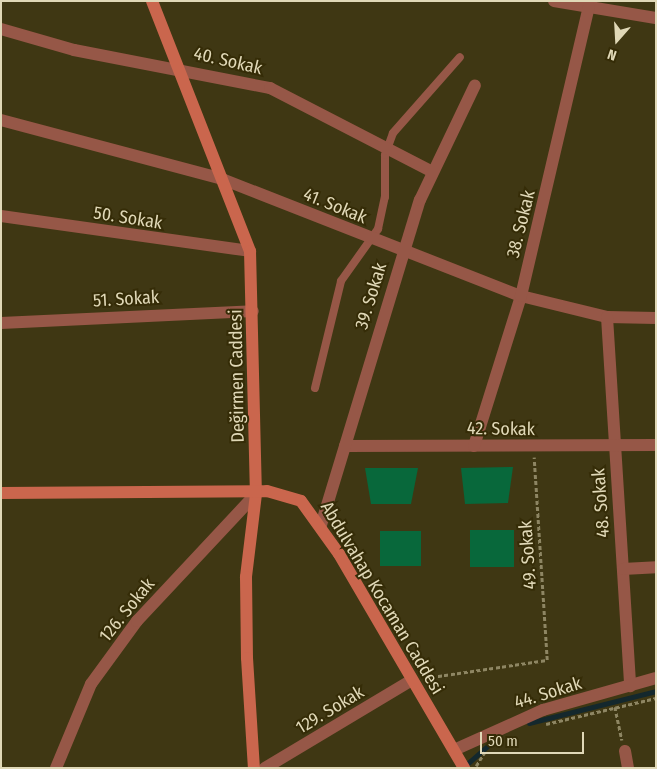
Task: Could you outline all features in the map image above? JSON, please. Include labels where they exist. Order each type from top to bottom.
[{"type":"street","name":"Değirmen Caddesi","points":[[152,1],[250,251],[253,311],[256,494],[246,577],[254,768]]},
{"type":"street","points":[[554,1],[656,18]]},
{"type":"street","name":"38. Sokak","points":[[474,446],[521,296],[589,7]]},
{"type":"street","name":"40. Sokak","points":[[1,29],[74,50],[177,67],[285,94],[431,172]]},
{"type":"street","name":"39. Sokak","points":[[321,525],[402,252],[431,172],[475,85]]},
{"type":"street","name":"41. Sokak","points":[[1,120],[222,179],[402,252],[521,296],[606,317],[656,318]]},
{"type":"street","name":"50. Sokak","points":[[1,216],[250,251]]},
{"type":"street","name":"51. Sokak","points":[[1,323],[253,311]]},
{"type":"street","name":"48. Sokak","points":[[606,317],[630,686]]},
{"type":"street","name":"42. Sokak","points":[[345,446],[533,448],[656,445]]},
{"type":"street","name":"Abdulvahap Kocaman Caddesi","points":[[1,493],[289,494],[301,501],[321,525],[464,768]]},
{"type":"street","name":"126. Sokak","points":[[56,768],[75,718],[103,668],[143,614],[256,494]]},
{"type":"street","points":[[623,569],[656,567]]},
{"type":"street","name":"44. Sokak","points":[[454,750],[543,710],[656,678]]},
{"type":"street","name":"129. Sokak","points":[[265,768],[412,680]]},
{"type":"street","points":[[625,751],[628,768]]},
{"type":"lane","points":[[315,388],[341,281],[374,240],[385,197],[387,148],[404,116],[460,57]]},
{"type":"path","name":"49. Sokak","points":[[412,680],[547,660],[533,448]]},
{"type":"path","points":[[539,726],[656,698]]},
{"type":"path","points":[[615,707],[625,751]]},
{"type":"path","points":[[475,768],[489,747]]},
{"type":"building","points":[[513,467],[508,503],[465,504],[461,468]]},
{"type":"building","points":[[365,468],[418,468],[411,504],[371,504]]},
{"type":"building","points":[[470,530],[514,530],[514,567],[470,567]]},
{"type":"building","points":[[380,531],[421,531],[421,566],[380,566]]},
{"type":"waterway","points":[[529,723],[656,691]]},
{"type":"waterway","points":[[466,765],[499,736]]}]
